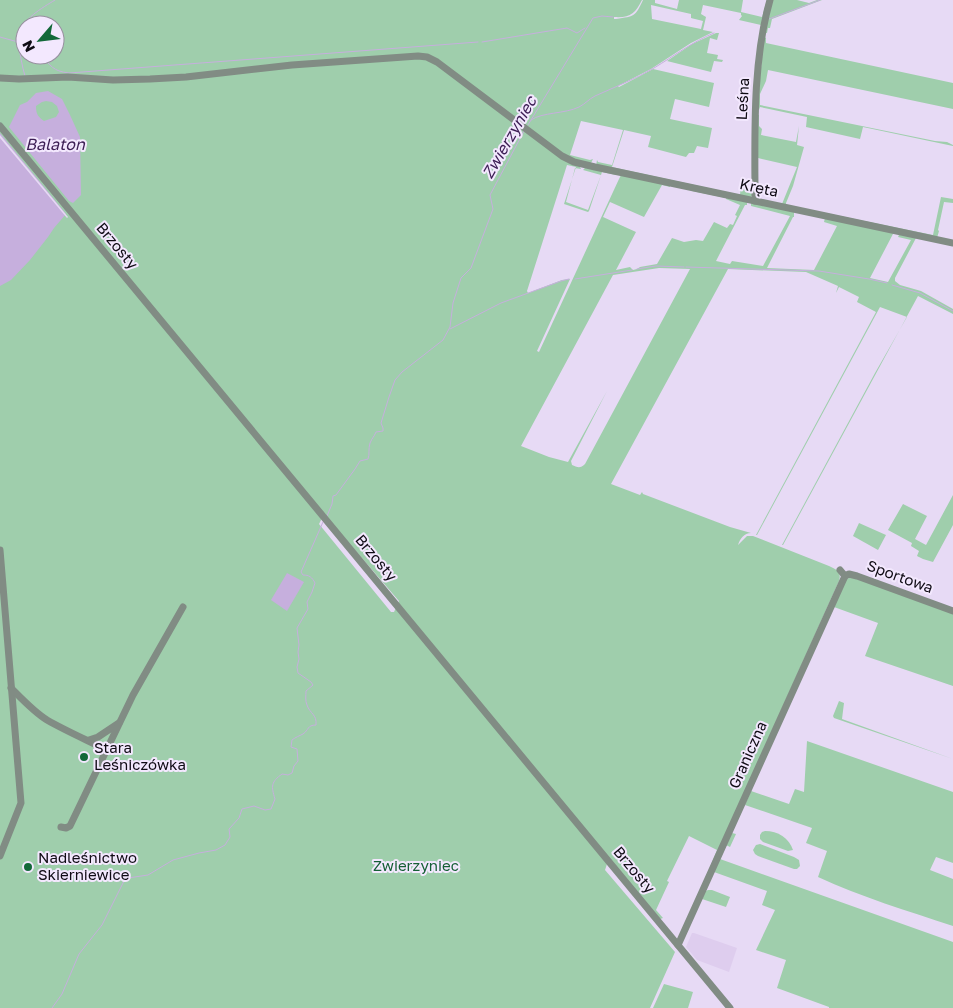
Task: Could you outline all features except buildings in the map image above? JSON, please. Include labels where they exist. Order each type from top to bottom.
[{"type":"street","name":"Leśna","points":[[755,201],[756,90],[764,27],[770,0]]},
{"type":"street","name":"Kręta","points":[[0,78],[150,79],[186,77],[292,65],[418,56],[428,57],[562,156],[574,162],[953,243]]},
{"type":"street","name":"Brzosty","points":[[0,126],[730,1008]]},
{"type":"street","points":[[0,550],[20,803],[0,856]]},
{"type":"street","name":"Graniczna","points":[[678,945],[842,573]]},
{"type":"street","name":"Sportowa","points":[[842,573],[857,576],[953,610]]},
{"type":"street","points":[[61,827],[66,828],[70,826],[119,723],[182,607]]},
{"type":"street","points":[[11,688],[45,718],[107,750]]},
{"type":"street","points":[[89,740],[98,737],[119,723]]},
{"type":"shaded area","points":[[692,933],[737,948],[729,972],[697,960],[686,947]]},
{"type":"green space","points":[[0,0],[642,0],[637,9],[631,14],[624,17],[614,17],[616,19],[634,15],[643,0],[655,0],[655,3],[677,9],[679,0],[743,0],[741,12],[762,17],[767,0],[769,0],[763,24],[761,25],[739,20],[742,16],[741,13],[703,5],[701,14],[706,17],[703,30],[713,32],[691,43],[651,69],[618,86],[653,69],[714,83],[709,107],[675,99],[670,119],[712,128],[708,148],[697,146],[694,153],[689,153],[686,157],[648,147],[651,136],[624,130],[612,167],[740,195],[741,185],[752,189],[753,194],[751,197],[745,198],[596,166],[597,160],[598,162],[612,165],[623,130],[581,121],[570,155],[593,159],[590,165],[567,157],[525,126],[523,130],[562,158],[579,165],[581,169],[567,165],[527,291],[528,293],[562,280],[570,279],[537,351],[539,352],[621,175],[670,185],[670,187],[662,185],[644,217],[610,202],[603,217],[636,232],[616,270],[630,267],[633,270],[657,264],[672,238],[684,242],[703,241],[714,222],[727,228],[730,224],[733,225],[740,205],[726,198],[692,190],[747,202],[716,261],[730,264],[732,261],[763,266],[790,216],[751,206],[751,203],[794,211],[794,217],[767,268],[814,270],[837,226],[824,222],[825,218],[894,232],[870,278],[888,282],[911,240],[898,237],[900,233],[953,245],[916,238],[895,281],[900,285],[921,291],[953,309],[953,314],[918,296],[907,317],[880,307],[757,535],[876,312],[857,302],[859,297],[839,287],[836,293],[838,286],[806,272],[728,269],[611,484],[640,495],[642,492],[730,527],[751,533],[746,534],[738,545],[747,536],[753,536],[832,567],[840,575],[839,581],[709,871],[717,850],[689,836],[667,881],[669,882],[656,910],[663,918],[660,919],[609,858],[605,870],[675,952],[650,1008],[0,1008]],"holes":[[[651,5],[691,14],[691,18],[703,21],[701,29],[652,19]],[[659,268],[690,269],[585,464],[582,467],[577,467],[572,465],[571,461],[607,391],[568,462],[521,446],[613,275]],[[324,514],[399,601],[394,612],[391,612],[319,524]]]},
{"type":"green space","points":[[772,0],[797,0],[809,3],[822,0],[772,19],[770,28],[765,33]]},
{"type":"green space","points":[[719,33],[717,40],[710,38],[707,53],[718,55],[717,59],[723,60],[722,62],[714,61],[711,72],[667,61],[692,44]]},
{"type":"green space","points":[[764,37],[766,38],[766,43],[953,83],[953,109],[768,70],[766,81],[760,94],[760,105],[947,142],[953,146],[863,127],[860,139],[806,127],[807,117],[760,107],[759,110],[757,109]]},
{"type":"green space","points":[[757,115],[759,115],[759,126],[762,129],[761,135],[796,142],[799,126],[797,145],[804,147],[786,205],[933,235],[941,197],[953,199],[953,203],[944,202],[937,238],[758,200],[758,198],[782,204],[797,167],[758,158]]},
{"type":"green space","points":[[586,167],[616,175],[602,172],[601,175],[583,170]]},
{"type":"green space","points":[[601,175],[589,211],[564,204],[572,179],[566,202],[588,210]]},
{"type":"green space","points":[[899,330],[782,545],[875,373]]},
{"type":"green space","points":[[953,495],[953,525],[933,562],[917,556],[919,551],[911,546],[912,543],[888,530],[903,504],[927,516],[915,539],[926,545]]},
{"type":"green space","points":[[859,523],[886,535],[878,550],[853,536]]},
{"type":"green space","points":[[851,577],[953,612],[953,686],[865,656],[878,623],[834,607],[845,580]]},
{"type":"green space","points":[[839,701],[844,703],[842,719],[953,759],[834,718],[833,716]]},
{"type":"green space","points":[[807,741],[953,792],[953,863],[936,857],[930,870],[953,879],[953,926],[868,897],[818,877],[827,851],[806,843],[812,828],[745,805],[751,791],[789,804],[795,789],[804,792]]},
{"type":"green space","points":[[765,831],[774,832],[782,836],[789,842],[793,850],[788,851],[763,842],[760,839],[760,835]]},
{"type":"green space","points":[[732,833],[736,834],[730,847],[726,845]]},
{"type":"green space","points":[[760,844],[794,857],[799,860],[800,866],[794,869],[758,856],[753,850],[756,845]]},
{"type":"green space","points":[[720,859],[953,942],[953,1008],[829,1008],[777,988],[786,960],[756,950],[775,910],[762,905],[767,891],[714,872]]},
{"type":"green space","points":[[708,890],[730,897],[726,907],[702,899],[704,892]]},
{"type":"green space","points":[[664,984],[693,992],[688,1008],[653,1008]]},
{"type":"water","name":"Balaton","points":[[48,91],[62,99],[80,137],[81,195],[73,203],[69,201],[9,127],[20,105],[27,102],[36,93]],"holes":[[[42,102],[52,102],[57,106],[59,112],[56,117],[44,121],[38,115],[36,106]]]},
{"type":"water","name":"Balaton","points":[[0,133],[66,214],[30,260],[11,280],[0,286]]},
{"type":"water","points":[[287,573],[304,582],[287,611],[271,600]]},
{"type":"pier","points":[[0,135],[68,217],[67,218],[0,138]]},
{"type":"waterway","points":[[25,76],[19,48],[21,30],[28,19],[55,0]]},
{"type":"waterway","points":[[769,19],[820,0]]},
{"type":"waterway","name":"Zwierzyniec","points":[[528,125],[593,18],[602,16],[613,17]]},
{"type":"waterway","points":[[482,42],[567,28],[577,33],[585,28]]},
{"type":"waterway","points":[[531,120],[536,117],[579,107],[595,96],[647,72],[714,33]]},
{"type":"waterway","points":[[0,37],[15,41]]},
{"type":"waterway","points":[[50,65],[69,73],[478,42]]},
{"type":"waterway","name":"Zwierzyniec","points":[[327,516],[333,496],[336,495],[360,461],[368,459],[369,445],[376,432],[383,431],[381,423],[395,380],[402,372],[443,340],[450,327],[453,303],[461,278],[471,268],[493,209],[490,195],[524,131]]},
{"type":"waterway","points":[[637,269],[656,266],[684,267]]},
{"type":"waterway","points":[[686,267],[819,271],[887,283]]},
{"type":"waterway","points":[[575,279],[632,270]]},
{"type":"waterway","points":[[450,329],[501,303],[569,279]]},
{"type":"waterway","points":[[892,285],[920,293],[953,311]]},
{"type":"waterway","name":"Zwierzyniec","points":[[52,1008],[62,994],[79,954],[102,925],[124,881],[128,878],[148,875],[173,860],[216,850],[225,845],[230,837],[229,829],[239,818],[242,809],[254,806],[265,810],[271,809],[275,799],[273,791],[274,782],[282,774],[288,775],[292,773],[298,761],[297,749],[291,747],[292,740],[303,734],[311,726],[316,725],[314,716],[306,703],[306,691],[313,685],[298,673],[299,645],[297,628],[308,609],[307,602],[315,583],[313,579],[303,575],[301,572],[323,522]]},
{"type":"place","name":"Stara Leśniczówka","points":[[84,757]]},
{"type":"place","name":"Nadleśnictwo Skierniewice","points":[[28,867]]}]
